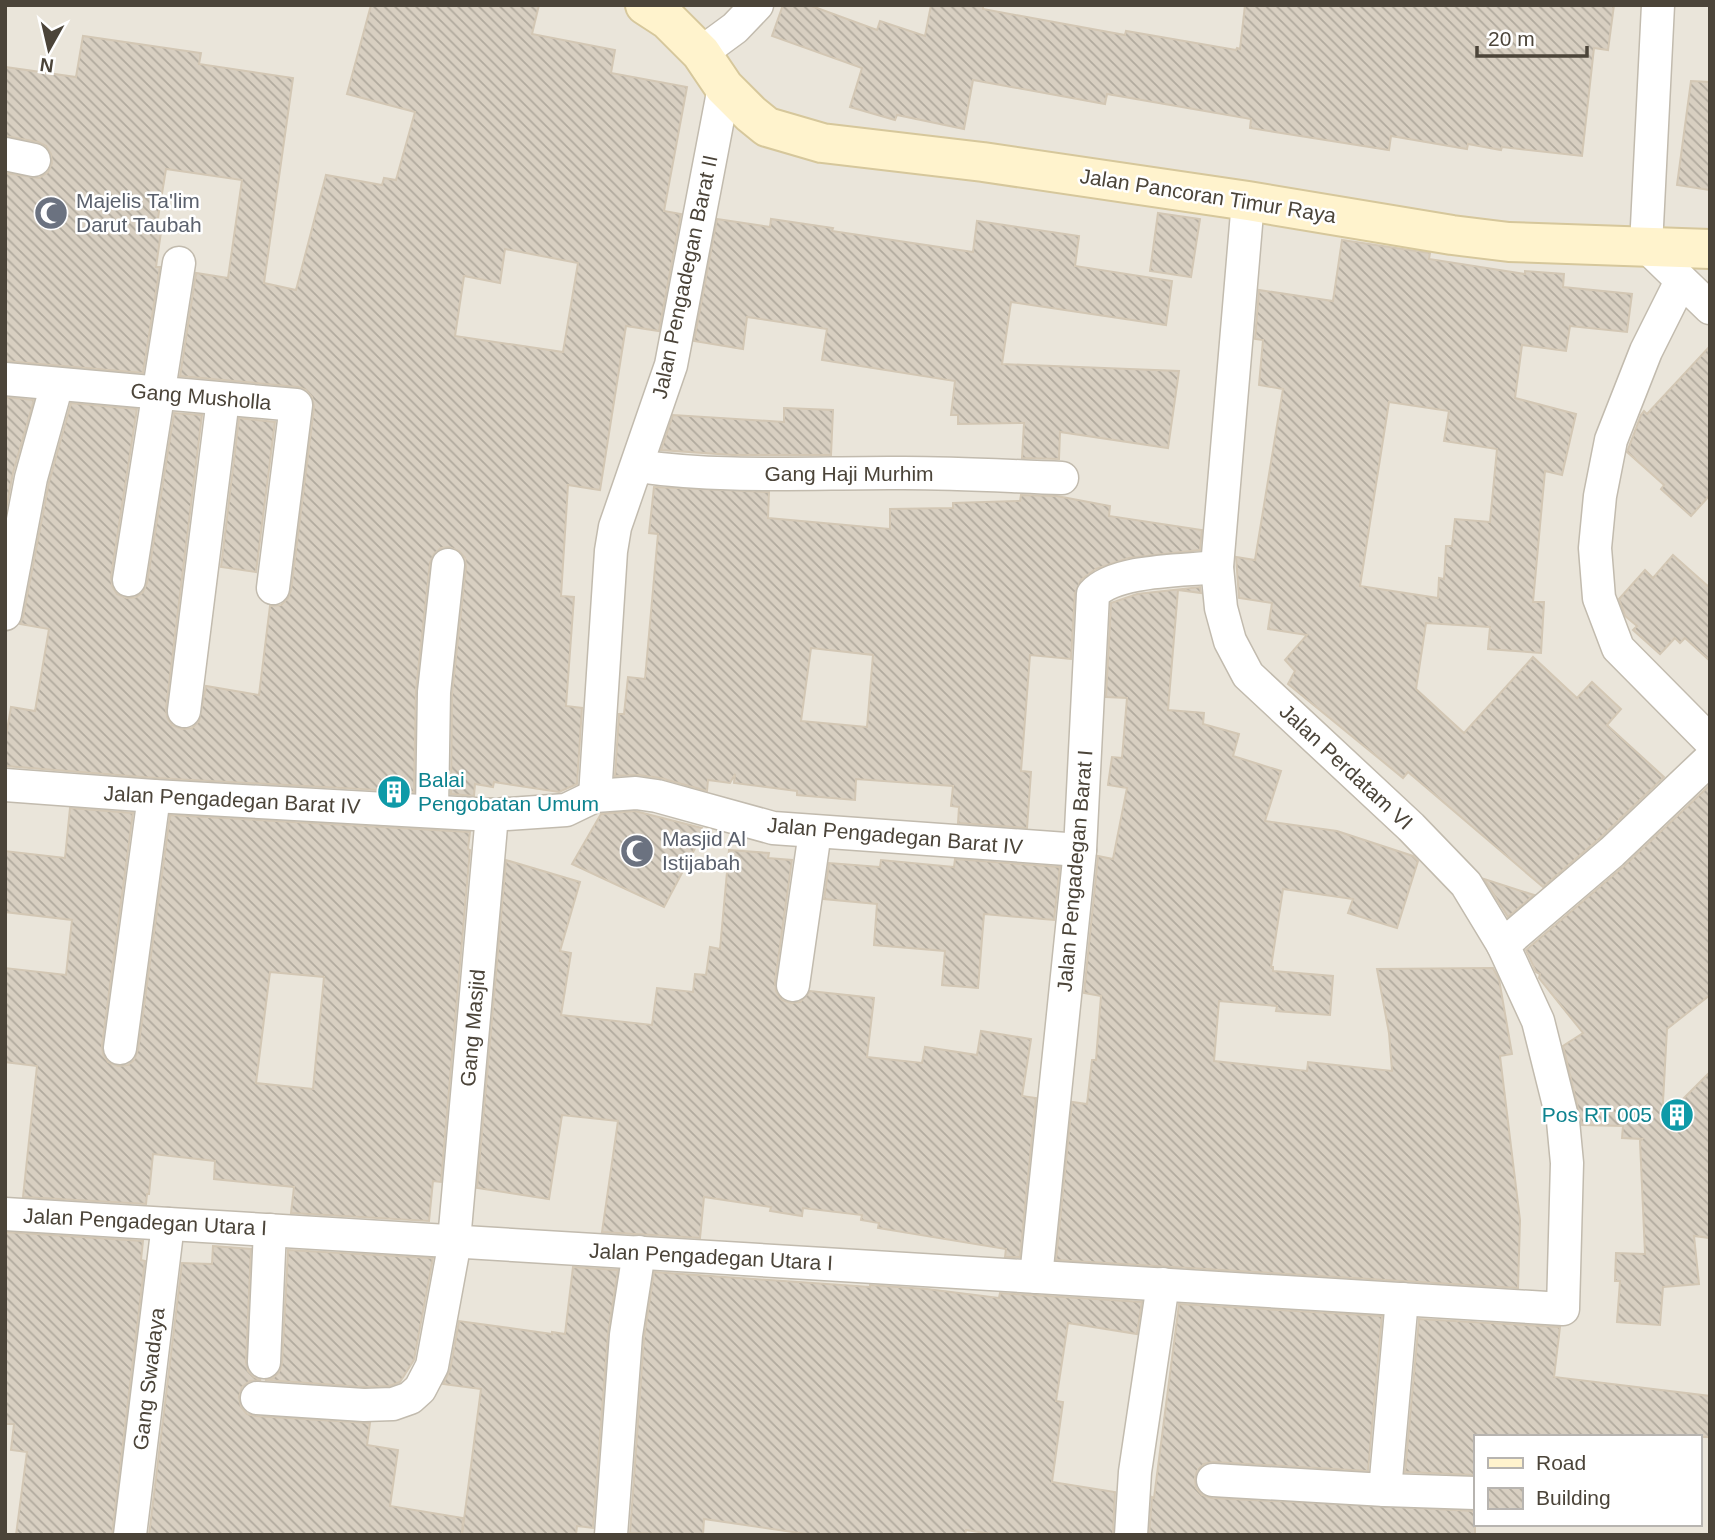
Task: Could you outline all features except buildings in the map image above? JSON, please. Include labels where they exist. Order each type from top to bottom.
[{"type":"street","name":"Jalan Pancoran Timur Raya","points":[[645,5],[668,20],[701,53],[724,87],[767,127],[822,143],[983,162],[1498,240],[1710,248]]},
{"type":"street","points":[[701,53],[735,28],[757,5]]},
{"type":"street","points":[[1658,5],[1646,246],[1710,308]]},
{"type":"street","name":"Jalan Pengadegan Barat II","points":[[596,796],[611,551],[615,527],[671,365],[724,87]]},
{"type":"street","name":"Jalan Perdatam VI","points":[[1248,201],[1217,568],[1230,641],[1248,675],[1411,827],[1466,884],[1503,945],[1538,1021],[1563,1121],[1567,1163],[1563,1309],[1402,1299]]},
{"type":"street","points":[[129,580],[180,262]]},
{"type":"street","points":[[1681,281],[1641,364],[1611,440],[1600,495],[1595,548],[1599,598],[1618,648],[1710,741]]},
{"type":"street","name":"Gang Musholla","points":[[5,379],[296,405],[273,588]]},
{"type":"street","points":[[5,614],[32,478],[57,384]]},
{"type":"street","points":[[184,711],[223,399]]},
{"type":"street","name":"Gang Haji Murhim","points":[[637,466],[792,475],[892,472],[1062,478]]},
{"type":"street","points":[[432,810],[434,692],[448,565]]},
{"type":"street","name":"Jalan Pengadegan Barat I","points":[[1036,1277],[1080,850],[1093,594],[1101,586],[1124,577],[1217,568]]},
{"type":"street","points":[[1503,945],[1612,852],[1710,759]]},
{"type":"street","name":"Jalan Pengadegan Barat IV","points":[[5,785],[492,815],[566,810],[596,796],[636,793],[657,796],[773,828],[1080,850]]},
{"type":"street","points":[[120,1048],[154,796]]},
{"type":"street","name":"Gang Masjid","points":[[257,1398],[364,1405],[393,1404],[410,1398],[420,1389],[432,1366],[454,1241],[492,815]]},
{"type":"street","points":[[793,985],[815,832]]},
{"type":"street","name":"Jalan Pengadegan Utara I","points":[[5,1214],[1163,1284]]},
{"type":"street","name":"Gang Swadaya","points":[[130,1535],[168,1224]]},
{"type":"street","points":[[264,1362],[270,1230]]},
{"type":"street","points":[[611,1535],[626,1335],[639,1252]]},
{"type":"street","points":[[1131,1535],[1135,1472],[1163,1284],[1402,1299],[1385,1490]]},
{"type":"street","points":[[1213,1480],[1474,1493]]},
{"type":"shaded area","points":[[5,5],[1710,5],[1710,1535],[5,1535]]},
{"type":"place","name":"Majelis Ta'lim Darut Taubah","points":[[51,213]]},
{"type":"place","name":"Balai Pengobatan Umum","points":[[394,792]]},
{"type":"place","name":"Masjid Al Istijabah","points":[[637,851]]},
{"type":"place","name":"Pos RT 005","points":[[1677,1115]]}]
